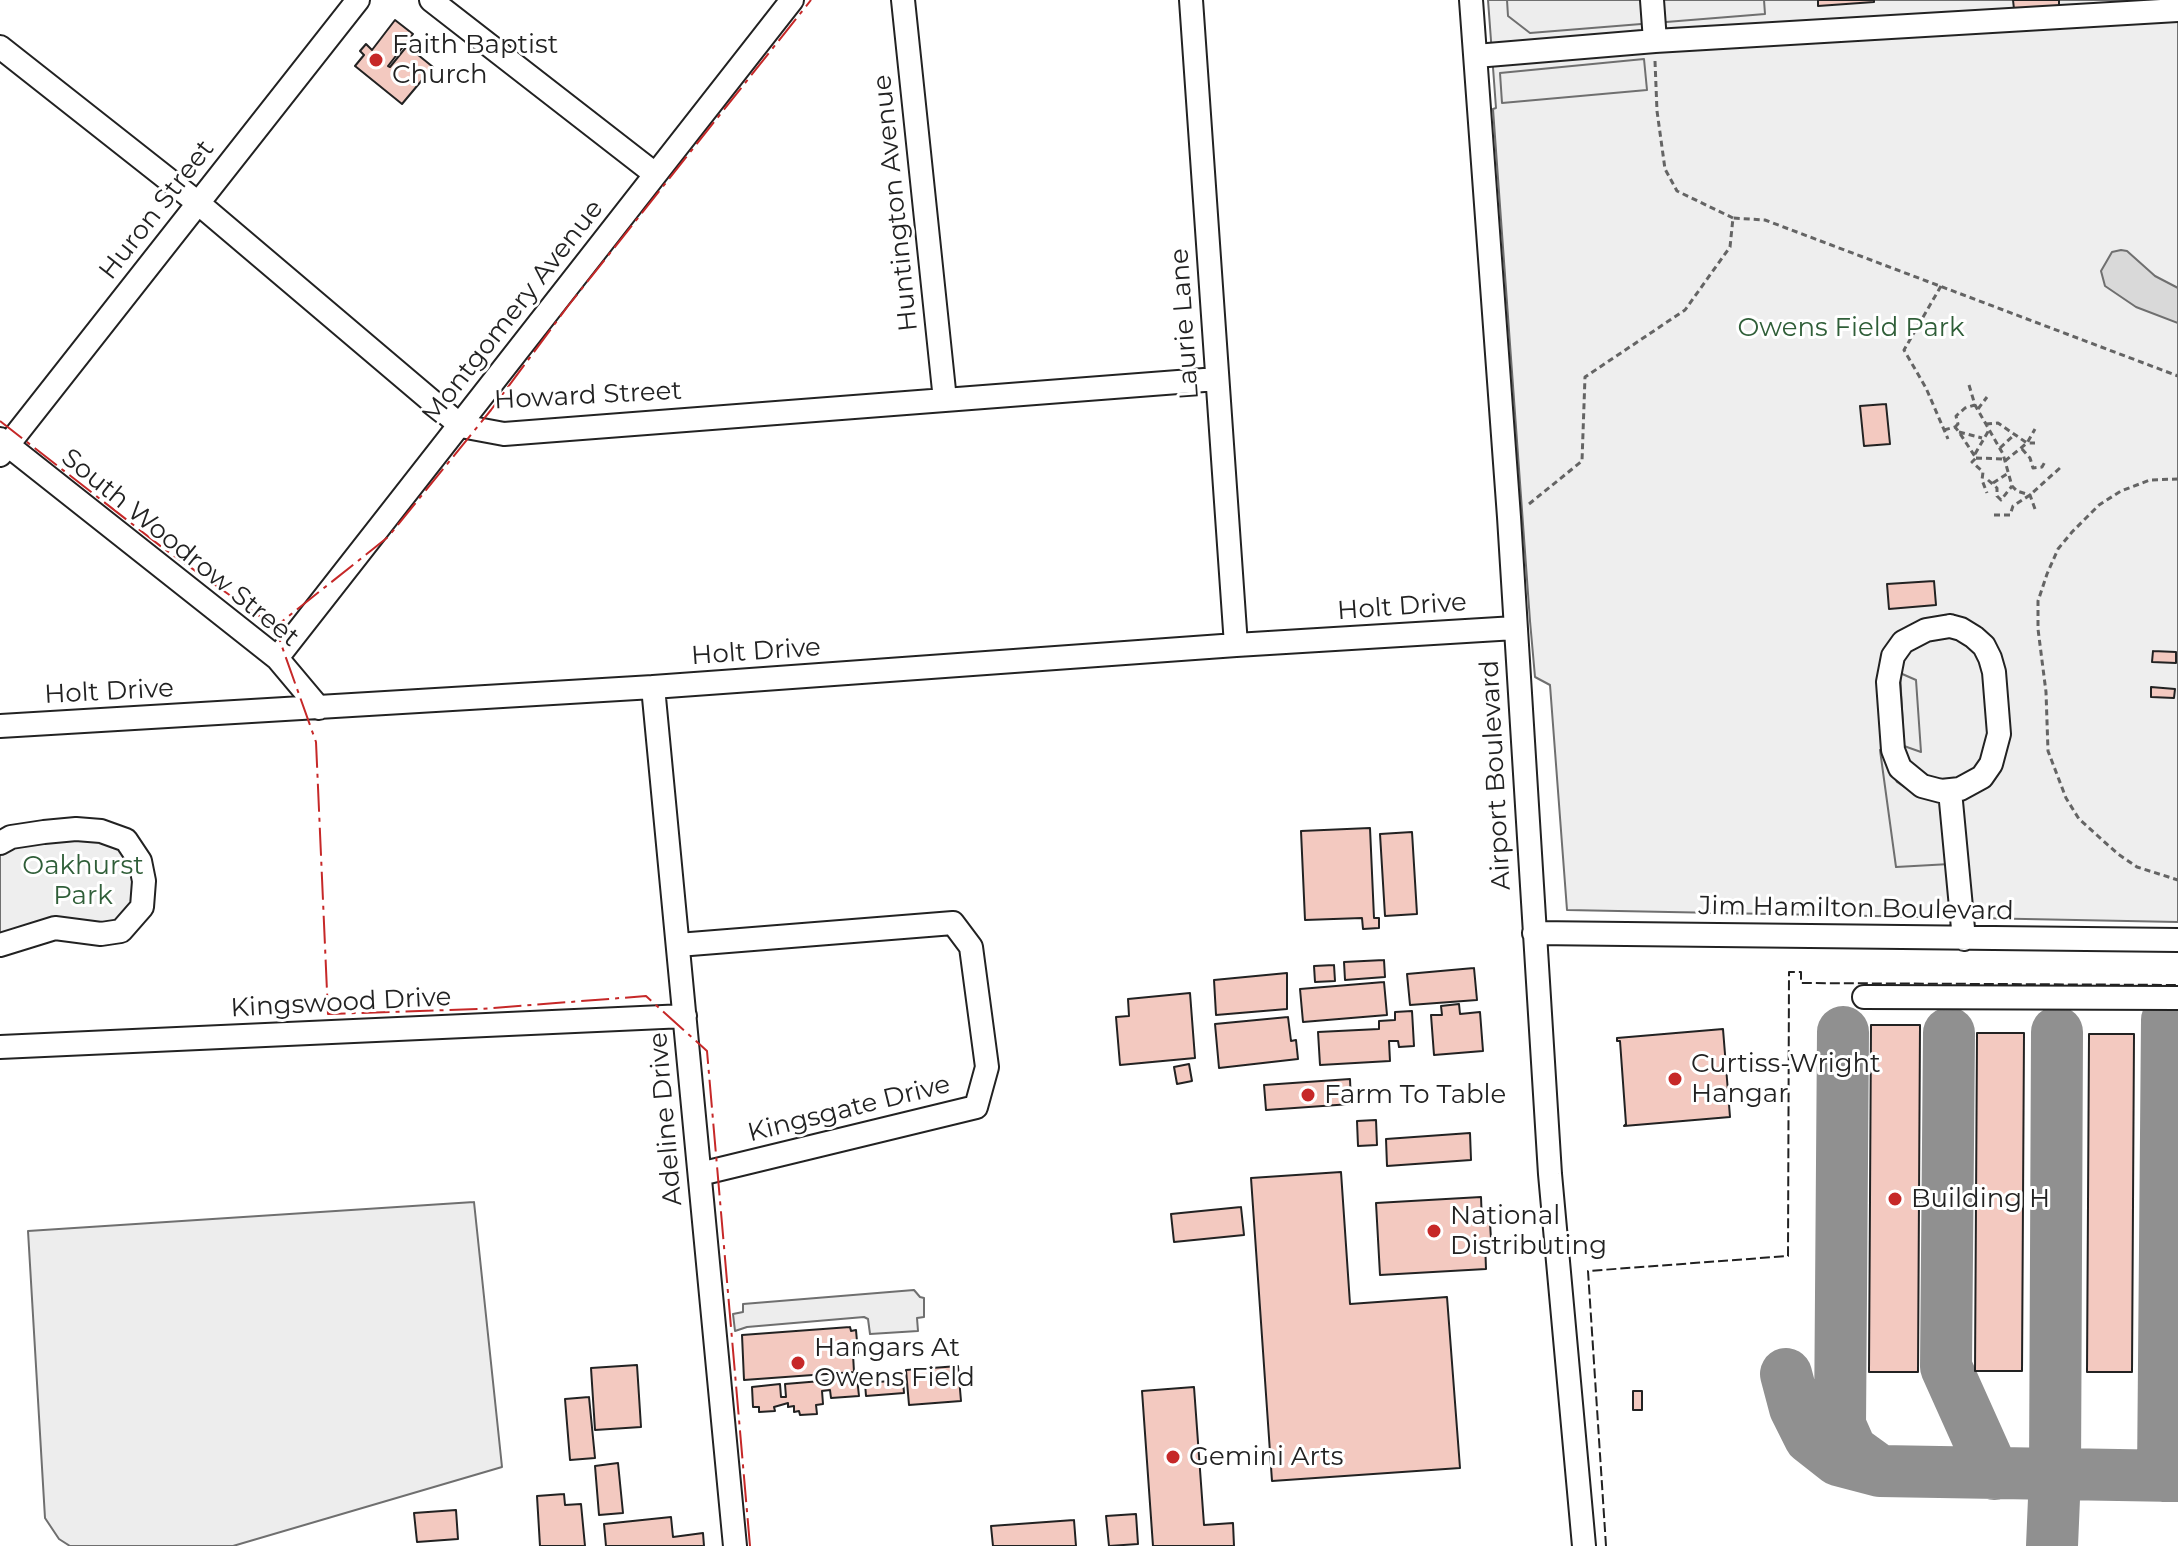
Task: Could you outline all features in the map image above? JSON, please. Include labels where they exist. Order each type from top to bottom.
[{"type":"street","name":"Huron Street","points":[[3,446],[358,0]]},
{"type":"street","points":[[431,0],[655,174]]},
{"type":"street","name":"Montgomery Avenue","points":[[277,658],[792,0]]},
{"type":"street","name":"Huntington Avenue","points":[[903,0],[945,400]]},
{"type":"street","name":"Laurie Lane","points":[[1191,0],[1236,645]]},
{"type":"street","name":"Airport Boulevard","points":[[1471,0],[1509,517],[1552,1190],[1584,1546]]},
{"type":"street","points":[[1652,0],[1655,41]]},
{"type":"street","points":[[1476,56],[1655,41],[2178,10]]},
{"type":"street","name":"Howard Street","points":[[0,47],[198,203],[461,426],[504,434],[1217,379]]},
{"type":"street","name":"South Woodrow Street","points":[[3,446],[277,658],[319,708]]},
{"type":"street","points":[[1950,626],[1974,637],[1984,646],[1990,658],[1999,734],[1991,764],[1982,777],[1950,791],[1922,786],[1900,768],[1893,750],[1888,682],[1893,656],[1903,642],[1926,630],[1950,626]]},
{"type":"street","name":"Holt Drive","points":[[0,726],[653,687],[1515,628]]},
{"type":"street","name":"Adeline Drive","points":[[653,687],[735,1546]]},
{"type":"street","points":[[1950,791],[1964,939]]},
{"type":"street","points":[[0,945],[55,928],[101,934],[121,931],[142,907],[144,881],[140,861],[126,840],[101,831],[76,829],[4,837]]},
{"type":"street","name":"Kingsgate Drive","points":[[678,945],[953,923],[971,947],[987,1067],[976,1107],[700,1174]]},
{"type":"street","name":"Jim Hamilton Boulevard","points":[[1534,933],[2178,940]]},
{"type":"street","points":[[1864,997],[2178,998]]},
{"type":"street","name":"Kingswood Drive","points":[[0,1047],[685,1016]]},
{"type":"path","points":[[1655,41],[1657,111],[1665,169],[1677,191],[1733,218],[1765,220],[2178,376]]},
{"type":"path","points":[[1509,517],[1546,492],[1582,461],[1585,377],[1685,310],[1730,247],[1733,218]]},
{"type":"path","points":[[1941,286],[1904,350],[1926,388],[1948,439]]},
{"type":"path","points":[[1969,385],[1976,407],[2000,448],[2012,486],[2022,494],[2030,495]]},
{"type":"path","points":[[1944,430],[1958,424],[1956,416],[1965,408],[1976,407],[1987,397]]},
{"type":"path","points":[[1986,424],[1998,423],[2027,443],[2035,443]]},
{"type":"path","points":[[1955,427],[1975,457]]},
{"type":"path","points":[[1975,457],[2004,460],[2022,449],[2035,429]]},
{"type":"path","points":[[1987,493],[1982,480],[1983,472],[1972,462],[1989,430]]},
{"type":"path","points":[[1959,432],[1983,438]]},
{"type":"path","points":[[2000,448],[2014,435]]},
{"type":"path","points":[[2008,443],[2016,454]]},
{"type":"path","points":[[2022,449],[2030,458],[2033,468],[2042,467],[2046,460]]},
{"type":"path","points":[[1994,515],[2010,515],[2013,506],[2061,467]]},
{"type":"path","points":[[1993,483],[2008,474]]},
{"type":"path","points":[[2178,479],[2150,480],[2121,491],[2099,505],[2072,532],[2058,549],[2047,574],[2038,601],[2038,629],[2046,692],[2048,751],[2066,798],[2079,819],[2118,854],[2137,867],[2178,880]]},
{"type":"path","points":[[1988,480],[1993,483],[2001,500],[2012,486]]},
{"type":"path","points":[[2030,495],[2035,509]]},
{"type":"green space","name":"Owens Field Park","points":[[1488,0],[2178,0],[2178,922],[1567,910],[1550,685],[1535,677],[1530,621]]},
{"type":"green space","name":"Oakhurst Park","points":[[11,837],[126,840],[144,881],[121,931],[0,945],[0,843]]},
{"type":"shaded area","points":[[1507,0],[1764,0],[1765,14],[1530,33],[1508,16]]},
{"type":"shaded area","points":[[1644,59],[1647,90],[1502,103],[1500,73]]},
{"type":"shaded area","points":[[2127,251],[2155,276],[2178,288],[2178,323],[2136,307],[2105,286],[2101,271],[2112,252]]},
{"type":"shaded area","points":[[1900,673],[1916,680],[1921,752],[1904,746]]},
{"type":"shaded area","points":[[1880,750],[1897,782],[1915,794],[1942,802],[1950,864],[1896,867]]},
{"type":"shaded area","points":[[474,1202],[502,1467],[233,1546],[70,1546],[59,1539],[45,1518],[28,1231]]},
{"type":"shaded area","points":[[914,1290],[924,1298],[924,1317],[917,1318],[918,1331],[870,1334],[868,1319],[864,1317],[747,1327],[735,1331],[733,1314],[743,1312],[743,1304]]},
{"type":"building","points":[[1818,0],[1874,0],[1874,2],[1818,6]]},
{"type":"building","points":[[2013,0],[2059,0],[2059,6],[2014,9]]},
{"type":"building","name":"Faith Baptist Church","points":[[395,20],[413,34],[388,66],[407,46],[433,67],[402,104],[355,66],[364,55],[360,51],[366,44],[372,50]]},
{"type":"building","points":[[1886,404],[1890,444],[1864,446],[1860,406]]},
{"type":"building","points":[[1934,581],[1936,605],[1889,609],[1887,584]]},
{"type":"building","points":[[2153,651],[2176,652],[2176,663],[2152,662]]},
{"type":"building","points":[[2151,687],[2175,689],[2174,698],[2151,697]]},
{"type":"building","points":[[1370,828],[1374,918],[1379,918],[1379,928],[1363,929],[1362,918],[1305,920],[1301,831]]},
{"type":"building","points":[[1412,832],[1417,914],[1385,916],[1380,834]]},
{"type":"building","points":[[1384,960],[1385,977],[1345,980],[1344,962]]},
{"type":"building","points":[[1334,965],[1335,981],[1315,982],[1314,966]]},
{"type":"building","points":[[1474,968],[1477,1000],[1410,1005],[1407,974]]},
{"type":"building","points":[[1287,973],[1287,1009],[1216,1015],[1214,980]]},
{"type":"building","points":[[1384,982],[1387,1015],[1303,1022],[1300,989]]},
{"type":"building","points":[[1190,993],[1195,1058],[1120,1065],[1116,1017],[1129,1016],[1128,999]]},
{"type":"building","points":[[1459,1004],[1460,1014],[1480,1012],[1483,1051],[1434,1055],[1431,1015],[1442,1015],[1441,1006]]},
{"type":"building","points":[[1412,1011],[1414,1046],[1399,1047],[1398,1041],[1389,1041],[1390,1061],[1320,1065],[1318,1032],[1379,1029],[1379,1021],[1395,1020],[1395,1012]]},
{"type":"building","points":[[1288,1017],[1291,1041],[1296,1040],[1298,1059],[1219,1068],[1215,1024]]},
{"type":"building","name":"Building H","points":[[1871,1025],[1920,1025],[1918,1372],[1869,1372]]},
{"type":"building","name":"Curtiss-Wright Hangar","points":[[1723,1029],[1730,1117],[1624,1126],[1620,1041],[1617,1038]]},
{"type":"building","points":[[1977,1033],[2024,1033],[2022,1371],[1975,1371]]},
{"type":"building","points":[[2089,1034],[2134,1034],[2132,1372],[2087,1372]]},
{"type":"building","points":[[1189,1064],[1192,1081],[1177,1084],[1174,1067]]},
{"type":"building","name":"Farm To Table","points":[[1350,1079],[1351,1104],[1266,1110],[1264,1085]]},
{"type":"building","points":[[1376,1120],[1377,1145],[1358,1146],[1357,1121]]},
{"type":"building","points":[[1470,1133],[1471,1160],[1387,1166],[1386,1139]]},
{"type":"building","points":[[1341,1172],[1350,1304],[1447,1297],[1460,1468],[1272,1481],[1251,1178]]},
{"type":"building","name":"National Distributing","points":[[1481,1197],[1482,1223],[1490,1223],[1491,1239],[1485,1240],[1486,1269],[1380,1275],[1376,1203]]},
{"type":"building","points":[[1241,1207],[1244,1235],[1174,1242],[1171,1214]]},
{"type":"building","name":"Hangars At Owens Field","points":[[850,1327],[851,1331],[856,1330],[858,1353],[853,1354],[854,1372],[744,1380],[742,1335]]},
{"type":"building","points":[[637,1365],[641,1427],[595,1430],[591,1368]]},
{"type":"building","points":[[958,1366],[961,1401],[909,1405],[906,1370]]},
{"type":"building","points":[[857,1378],[859,1396],[831,1398],[830,1390],[822,1391],[823,1404],[816,1405],[817,1414],[800,1415],[799,1411],[794,1412],[794,1406],[788,1407],[788,1403],[774,1407],[775,1411],[759,1412],[759,1407],[753,1407],[752,1387],[780,1384],[781,1397],[786,1397],[785,1384]]},
{"type":"building","points":[[903,1380],[904,1393],[866,1396],[865,1383]]},
{"type":"building","name":"Gemini Arts","points":[[1194,1387],[1204,1525],[1233,1523],[1234,1546],[1153,1546],[1142,1391]]},
{"type":"building","points":[[1633,1391],[1642,1391],[1642,1410],[1633,1410]]},
{"type":"building","points":[[589,1397],[595,1458],[570,1460],[565,1399]]},
{"type":"building","points":[[618,1463],[623,1513],[599,1515],[595,1466]]},
{"type":"building","points":[[564,1494],[565,1505],[581,1504],[585,1546],[540,1546],[537,1496]]},
{"type":"building","points":[[456,1510],[458,1539],[417,1542],[414,1513]]},
{"type":"building","points":[[1136,1514],[1138,1544],[1109,1546],[1106,1516]]},
{"type":"building","points":[[671,1517],[673,1537],[703,1533],[704,1546],[606,1546],[604,1524]]},
{"type":"building","points":[[1074,1520],[1076,1546],[993,1546],[991,1526]]},
{"type":"taxiway","points":[[2163,1476],[2167,1020]]},
{"type":"taxiway","points":[[1843,1032],[1840,1425],[1851,1450],[1880,1471]]},
{"type":"taxiway","points":[[2052,1546],[2057,1032]]},
{"type":"taxiway","points":[[1949,1033],[1946,1367],[1994,1474]]},
{"type":"taxiway","points":[[1786,1374],[1795,1408],[1810,1438],[1838,1460],[1880,1471],[2178,1476]]},
{"type":"fence","points":[[1606,1546],[1588,1271],[1788,1256],[1789,972],[1801,972],[1801,983],[2178,985]]},
{"type":"power","points":[[750,1546],[707,1051],[646,996],[481,1009],[328,1014],[316,742],[275,627],[388,537],[811,0]]},
{"type":"power","points":[[0,421],[163,548],[275,627]]},
{"type":"place","name":"Faith Baptist Church","points":[[376,60]]},
{"type":"place","name":"Curtiss-Wright Hangar","points":[[1675,1079]]},
{"type":"place","name":"Farm To Table","points":[[1308,1095]]},
{"type":"place","name":"Building H","points":[[1895,1199]]},
{"type":"place","name":"National Distributing","points":[[1434,1231]]},
{"type":"place","name":"Hangars At Owens Field","points":[[798,1363]]},
{"type":"place","name":"Gemini Arts","points":[[1173,1457]]}]
